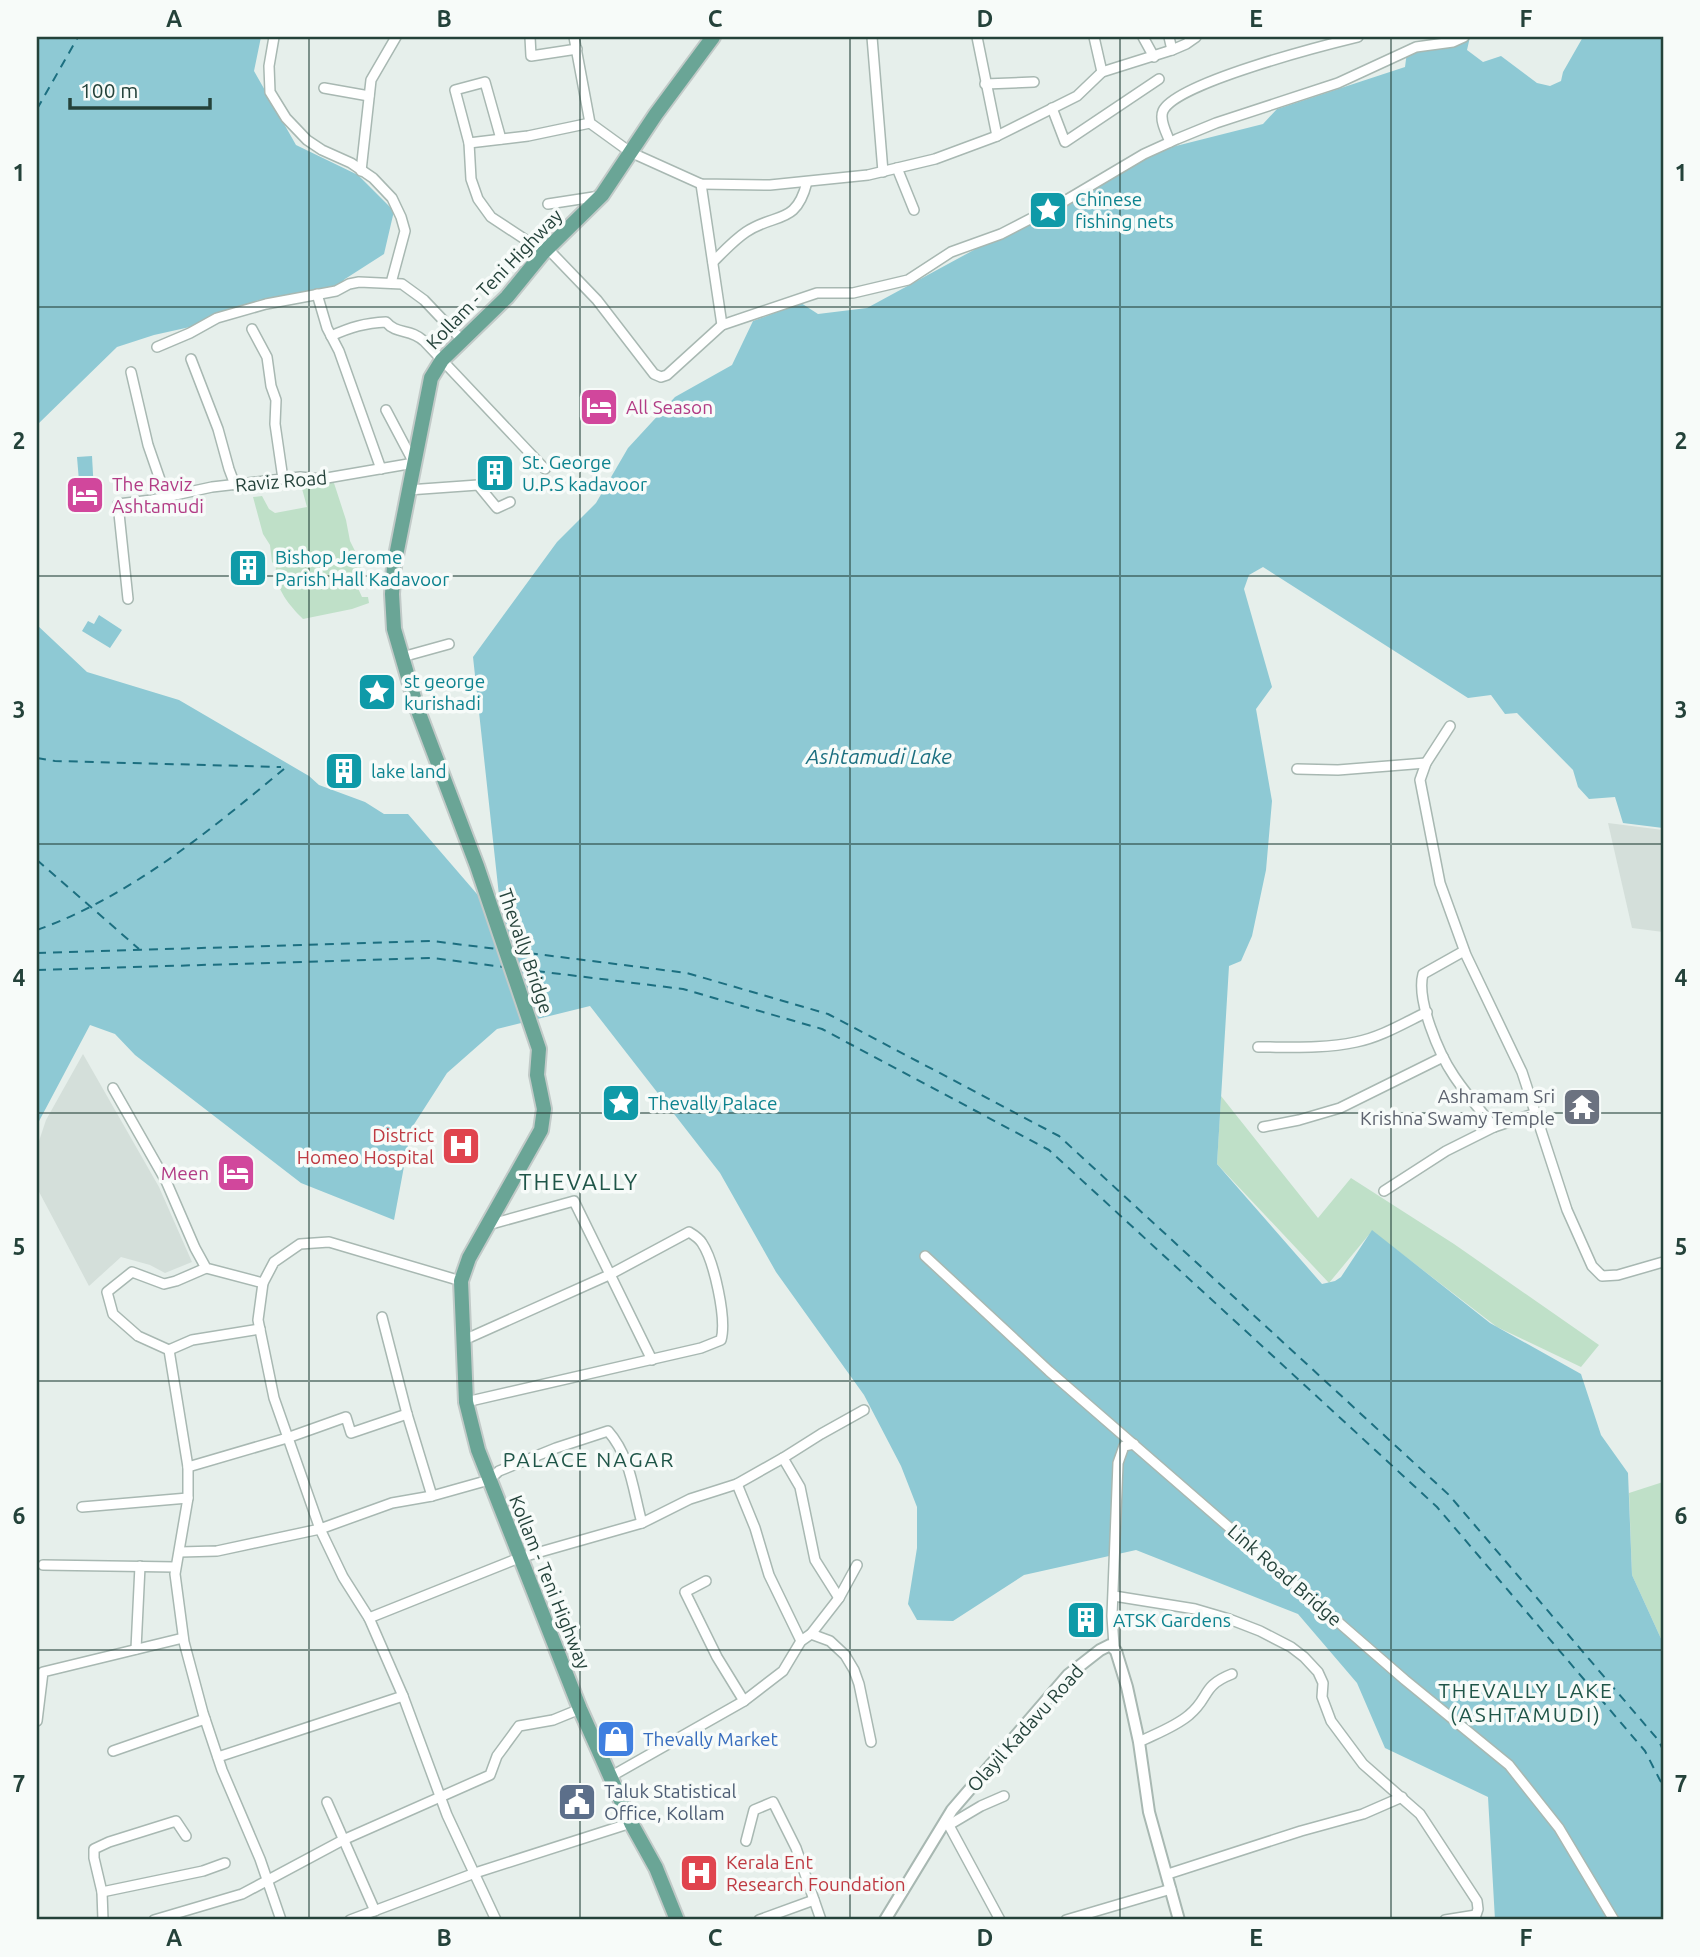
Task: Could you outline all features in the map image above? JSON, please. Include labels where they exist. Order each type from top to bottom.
[{"type":"main road","name":"Kollam - Teni Highway","points":[[477,866],[417,708],[394,629],[394,566],[431,378],[442,360],[507,297],[547,248],[602,195],[713,37]]},
{"type":"main road","name":"Thevally Bridge","points":[[477,866],[539,1049]]},
{"type":"main road","name":"Kollam - Teni Highway","points":[[539,1049],[537,1074],[544,1109],[541,1130],[470,1258],[461,1281],[466,1402],[489,1480],[580,1709],[631,1823],[656,1868],[677,1920]]},
{"type":"street","points":[[275,37],[269,66],[270,92],[286,118],[322,150],[352,163],[373,178],[392,198],[405,231],[391,284]]},
{"type":"street","points":[[361,171],[371,80],[396,37]]},
{"type":"street","points":[[530,37],[531,56],[577,49]]},
{"type":"street","points":[[574,37],[590,123],[630,152],[701,184],[770,185],[836,180],[935,159],[997,136],[1077,96],[1102,72],[1154,57],[1196,37]]},
{"type":"street","points":[[872,37],[883,172]]},
{"type":"street","points":[[977,37],[997,136]]},
{"type":"street","points":[[1094,37],[1102,72]]},
{"type":"street","points":[[1143,37],[1154,57]]},
{"type":"street","points":[[1169,37],[1172,50]]},
{"type":"street","points":[[1170,142],[1162,112],[1168,105],[1191,91],[1265,62],[1358,37]]},
{"type":"street","points":[[501,139],[485,82],[455,90],[469,143],[471,179],[478,199],[491,217],[529,242],[547,248],[597,300],[654,374],[661,377],[667,375],[722,326],[817,293],[853,293],[908,280],[951,252],[1001,234],[1170,142],[1216,122],[1338,83],[1416,47],[1453,42],[1464,37]]},
{"type":"street","points":[[1052,108],[1065,142],[1158,79]]},
{"type":"street","points":[[985,84],[1034,82]]},
{"type":"street","points":[[324,88],[369,96]]},
{"type":"street","points":[[469,143],[590,123]]},
{"type":"street","points":[[897,168],[914,210]]},
{"type":"street","points":[[713,262],[748,230],[795,210],[802,201],[807,182]]},
{"type":"street","points":[[701,184],[722,326]]},
{"type":"street","points":[[548,204],[602,195]]},
{"type":"street","points":[[158,347],[217,318],[266,304],[335,292],[359,282],[402,284],[425,300],[462,340]]},
{"type":"street","points":[[317,294],[381,469]]},
{"type":"street","points":[[331,336],[351,326],[386,322],[392,329],[411,331],[545,469]]},
{"type":"street","points":[[252,329],[267,357],[276,400],[275,424],[283,479]]},
{"type":"street","points":[[191,359],[218,429],[235,485]]},
{"type":"street","points":[[131,372],[148,445],[166,497]]},
{"type":"street","points":[[386,410],[414,463]]},
{"type":"street","name":"Raviz Road","points":[[128,598],[118,504],[283,479],[321,479],[414,463]]},
{"type":"street","points":[[408,489],[478,485],[496,508],[510,502]]},
{"type":"street","points":[[402,657],[449,644]]},
{"type":"street","points":[[1450,726],[1426,763],[1420,780],[1440,883],[1464,951],[1522,1072],[1567,1210],[1597,1273],[1602,1276],[1618,1275],[1663,1262]]},
{"type":"street","points":[[1297,769],[1338,770],[1426,763]]},
{"type":"street","points":[[1464,951],[1423,974],[1422,996],[1443,1057],[1493,1127]]},
{"type":"street","points":[[1258,1046],[1299,1048],[1358,1042],[1426,1012]]},
{"type":"street","points":[[1263,1127],[1340,1108],[1443,1057]]},
{"type":"street","points":[[113,1088],[166,1181],[206,1268]]},
{"type":"street","points":[[1384,1191],[1446,1152],[1493,1127],[1536,1113]]},
{"type":"street","points":[[488,1225],[574,1201],[652,1360]]},
{"type":"street","points":[[464,1340],[609,1275],[689,1232],[702,1243],[718,1284],[724,1331],[721,1340],[652,1360],[466,1402]]},
{"type":"street","points":[[461,1281],[328,1242],[300,1244],[274,1262],[263,1283],[258,1320],[274,1398],[320,1529],[343,1577],[369,1618],[447,1815],[496,1920]]},
{"type":"street","name":"Link Road Bridge","points":[[925,1256],[1049,1371],[1405,1680],[1509,1765],[1559,1828],[1614,1920]]},
{"type":"street","points":[[260,1329],[192,1340],[169,1350],[138,1336],[113,1314],[107,1292],[132,1272],[164,1284],[206,1268],[263,1283]]},
{"type":"street","points":[[382,1317],[432,1496]]},
{"type":"street","points":[[169,1350],[188,1467],[188,1498],[181,1527],[180,1552],[175,1567],[183,1638],[218,1757],[281,1920]]},
{"type":"street","points":[[369,1618],[519,1558],[642,1523],[690,1499],[737,1484],[864,1410]]},
{"type":"street","points":[[188,1467],[287,1438],[346,1417],[351,1433],[407,1414]]},
{"type":"street","points":[[180,1552],[217,1551],[320,1529],[392,1503],[432,1496],[489,1480],[499,1471],[608,1431],[620,1447],[632,1476],[642,1523]]},
{"type":"street","points":[[1134,1444],[1124,1446],[1118,1463],[1114,1646],[1127,1687],[1139,1742],[1149,1812],[1179,1920]]},
{"type":"street","points":[[783,1458],[800,1486],[815,1560],[839,1598]]},
{"type":"street","points":[[737,1484],[755,1528],[769,1575],[801,1641]]},
{"type":"street","points":[[82,1507],[188,1498]]},
{"type":"street","points":[[43,1565],[175,1567]]},
{"type":"street","points":[[610,1777],[744,1701],[783,1671],[801,1641],[810,1634],[839,1598],[857,1565]]},
{"type":"street","points":[[136,1649],[140,1566]]},
{"type":"street","points":[[706,1581],[685,1592],[717,1657],[744,1701]]},
{"type":"street","points":[[1114,1596],[1195,1609],[1260,1631],[1291,1647],[1318,1672],[1323,1683],[1322,1697],[1331,1721],[1363,1764],[1419,1814],[1476,1901],[1476,1918],[1445,1920]]},
{"type":"street","points":[[810,1634],[830,1642],[841,1651],[854,1670],[871,1742]]},
{"type":"street","points":[[37,1721],[43,1672],[183,1638]]},
{"type":"street","name":"Olayil Kadavu Road","points":[[888,1918],[948,1822],[1068,1675],[1100,1650],[1114,1646]]},
{"type":"street","points":[[1139,1742],[1187,1717],[1209,1687],[1217,1680],[1232,1674]]},
{"type":"street","points":[[218,1757],[402,1696]]},
{"type":"street","points":[[154,1920],[242,1894],[344,1840],[490,1775],[497,1756],[519,1726],[553,1720],[580,1709]]},
{"type":"street","points":[[113,1751],[205,1719]]},
{"type":"street","points":[[1000,1920],[948,1822],[1004,1796]]},
{"type":"street","points":[[1168,1874],[1301,1830],[1363,1814],[1402,1797]]},
{"type":"street","points":[[327,1802],[375,1911]]},
{"type":"street","points":[[746,1842],[754,1810],[773,1802],[796,1849],[821,1920]]},
{"type":"street","points":[[103,1920],[102,1892],[94,1849],[176,1821],[186,1836]]},
{"type":"street","points":[[350,1920],[475,1873],[631,1823]]},
{"type":"street","points":[[102,1892],[203,1871],[225,1863]]},
{"type":"street","points":[[1066,1920],[1171,1889]]},
{"type":"street","points":[[759,1920],[814,1900]]},
{"type":"shaded area","points":[[1608,823],[1663,830],[1663,932],[1632,928]]},
{"type":"shaded area","points":[[83,1054],[159,1187],[192,1262],[165,1273],[150,1265],[121,1257],[89,1286],[37,1188],[37,1147],[46,1120]]},
{"type":"green space","points":[[334,483],[350,541],[361,563],[362,574],[357,586],[362,597],[368,597],[369,603],[303,619],[287,601],[277,581],[270,545],[263,534],[253,497],[262,496],[269,509],[275,513],[307,507],[301,485]]},
{"type":"green space","points":[[1221,1096],[1318,1218],[1351,1178],[1454,1244],[1599,1345],[1581,1367],[1497,1327],[1372,1231],[1329,1283],[1217,1164]]},
{"type":"green space","points":[[1663,1482],[1663,1643],[1632,1575],[1629,1493]]},
{"type":"water","points":[[37,37],[261,37],[254,71],[296,145],[358,175],[394,211],[384,254],[345,279],[335,289],[259,300],[190,327],[117,347],[37,425]]},
{"type":"water","name":"Ashtamudi Lake","points":[[1451,37],[1470,37],[1467,50],[1483,62],[1501,56],[1537,83],[1550,86],[1561,81],[1563,72],[1583,37],[1663,37],[1663,828],[1623,823],[1615,797],[1589,799],[1578,787],[1573,770],[1517,713],[1505,714],[1491,695],[1468,698],[1263,567],[1249,575],[1244,589],[1272,687],[1256,709],[1272,801],[1266,870],[1252,936],[1241,961],[1229,966],[1217,1164],[1322,1284],[1341,1277],[1372,1230],[1490,1323],[1581,1374],[1601,1435],[1628,1473],[1632,1575],[1663,1643],[1663,1920],[1495,1920],[1488,1797],[1385,1748],[1357,1683],[1298,1614],[1136,1550],[1024,1575],[953,1621],[917,1620],[908,1604],[917,1548],[917,1507],[901,1466],[864,1395],[776,1272],[720,1173],[590,1006],[497,1029],[447,1073],[411,1129],[394,1220],[301,1183],[135,1055],[115,1034],[90,1025],[37,1125],[37,625],[87,672],[179,700],[309,776],[319,785],[365,802],[384,814],[408,814],[502,923],[473,657],[557,542],[596,503],[628,448],[675,397],[732,365],[753,321],[801,303],[818,314],[867,308],[1164,149],[1263,124],[1277,109],[1405,67],[1408,44]]},
{"type":"water","points":[[92,456],[94,492],[80,493],[77,457]]},
{"type":"water","points":[[99,615],[122,630],[110,648],[82,631],[88,621],[94,624]]},
{"type":"ferry route","points":[[37,109],[78,37]]},
{"type":"ferry route","points":[[37,758],[55,761],[281,767]]},
{"type":"ferry route","points":[[37,930],[71,916],[136,881],[197,839],[284,769]]},
{"type":"ferry route","points":[[37,860],[139,949]]},
{"type":"ferry route","points":[[37,953],[432,941],[497,949]]},
{"type":"ferry route","points":[[513,951],[687,973],[828,1014],[1059,1136],[1449,1495],[1659,1741],[1663,1750]]},
{"type":"ferry route","points":[[37,970],[432,958],[504,967]]},
{"type":"ferry route","points":[[520,969],[683,989],[822,1029],[1049,1150],[1437,1507],[1645,1751],[1663,1786]]},
{"type":"place","name":"Chinese fishing nets","points":[[1048,210]]},
{"type":"place","name":"All Season","points":[[599,407]]},
{"type":"place","name":"St. George U.P.S kadavoor","points":[[495,473]]},
{"type":"place","name":"The Raviz Ashtamudi","points":[[85,495]]},
{"type":"place","name":"Bishop Jerome Parish Hall Kadavoor","points":[[248,568]]},
{"type":"place","name":"st george kurishadi","points":[[377,692]]},
{"type":"place","name":"lake land","points":[[344,771]]},
{"type":"place","name":"Thevally Palace","points":[[621,1103]]},
{"type":"place","name":"Ashramam Sri Krishna Swamy Temple","points":[[1582,1107]]},
{"type":"place","name":"District Homeo Hospital","points":[[461,1146]]},
{"type":"place","name":"Meen","points":[[236,1173]]},
{"type":"place","name":"ATSK Gardens","points":[[1086,1620]]},
{"type":"place","name":"Thevally Market","points":[[616,1739]]},
{"type":"place","name":"Taluk Statistical Office, Kollam","points":[[577,1802]]},
{"type":"place","name":"Kerala Ent Research Foundation","points":[[699,1873]]},
{"type":"district","name":"THEVALLY","points":[[579,1182]]},
{"type":"district","name":"PALACE NAGAR","points":[[589,1460]]},
{"type":"district","name":"THEVALLY LAKE (ASHTAMUDI)","points":[[1526,1703]]}]
